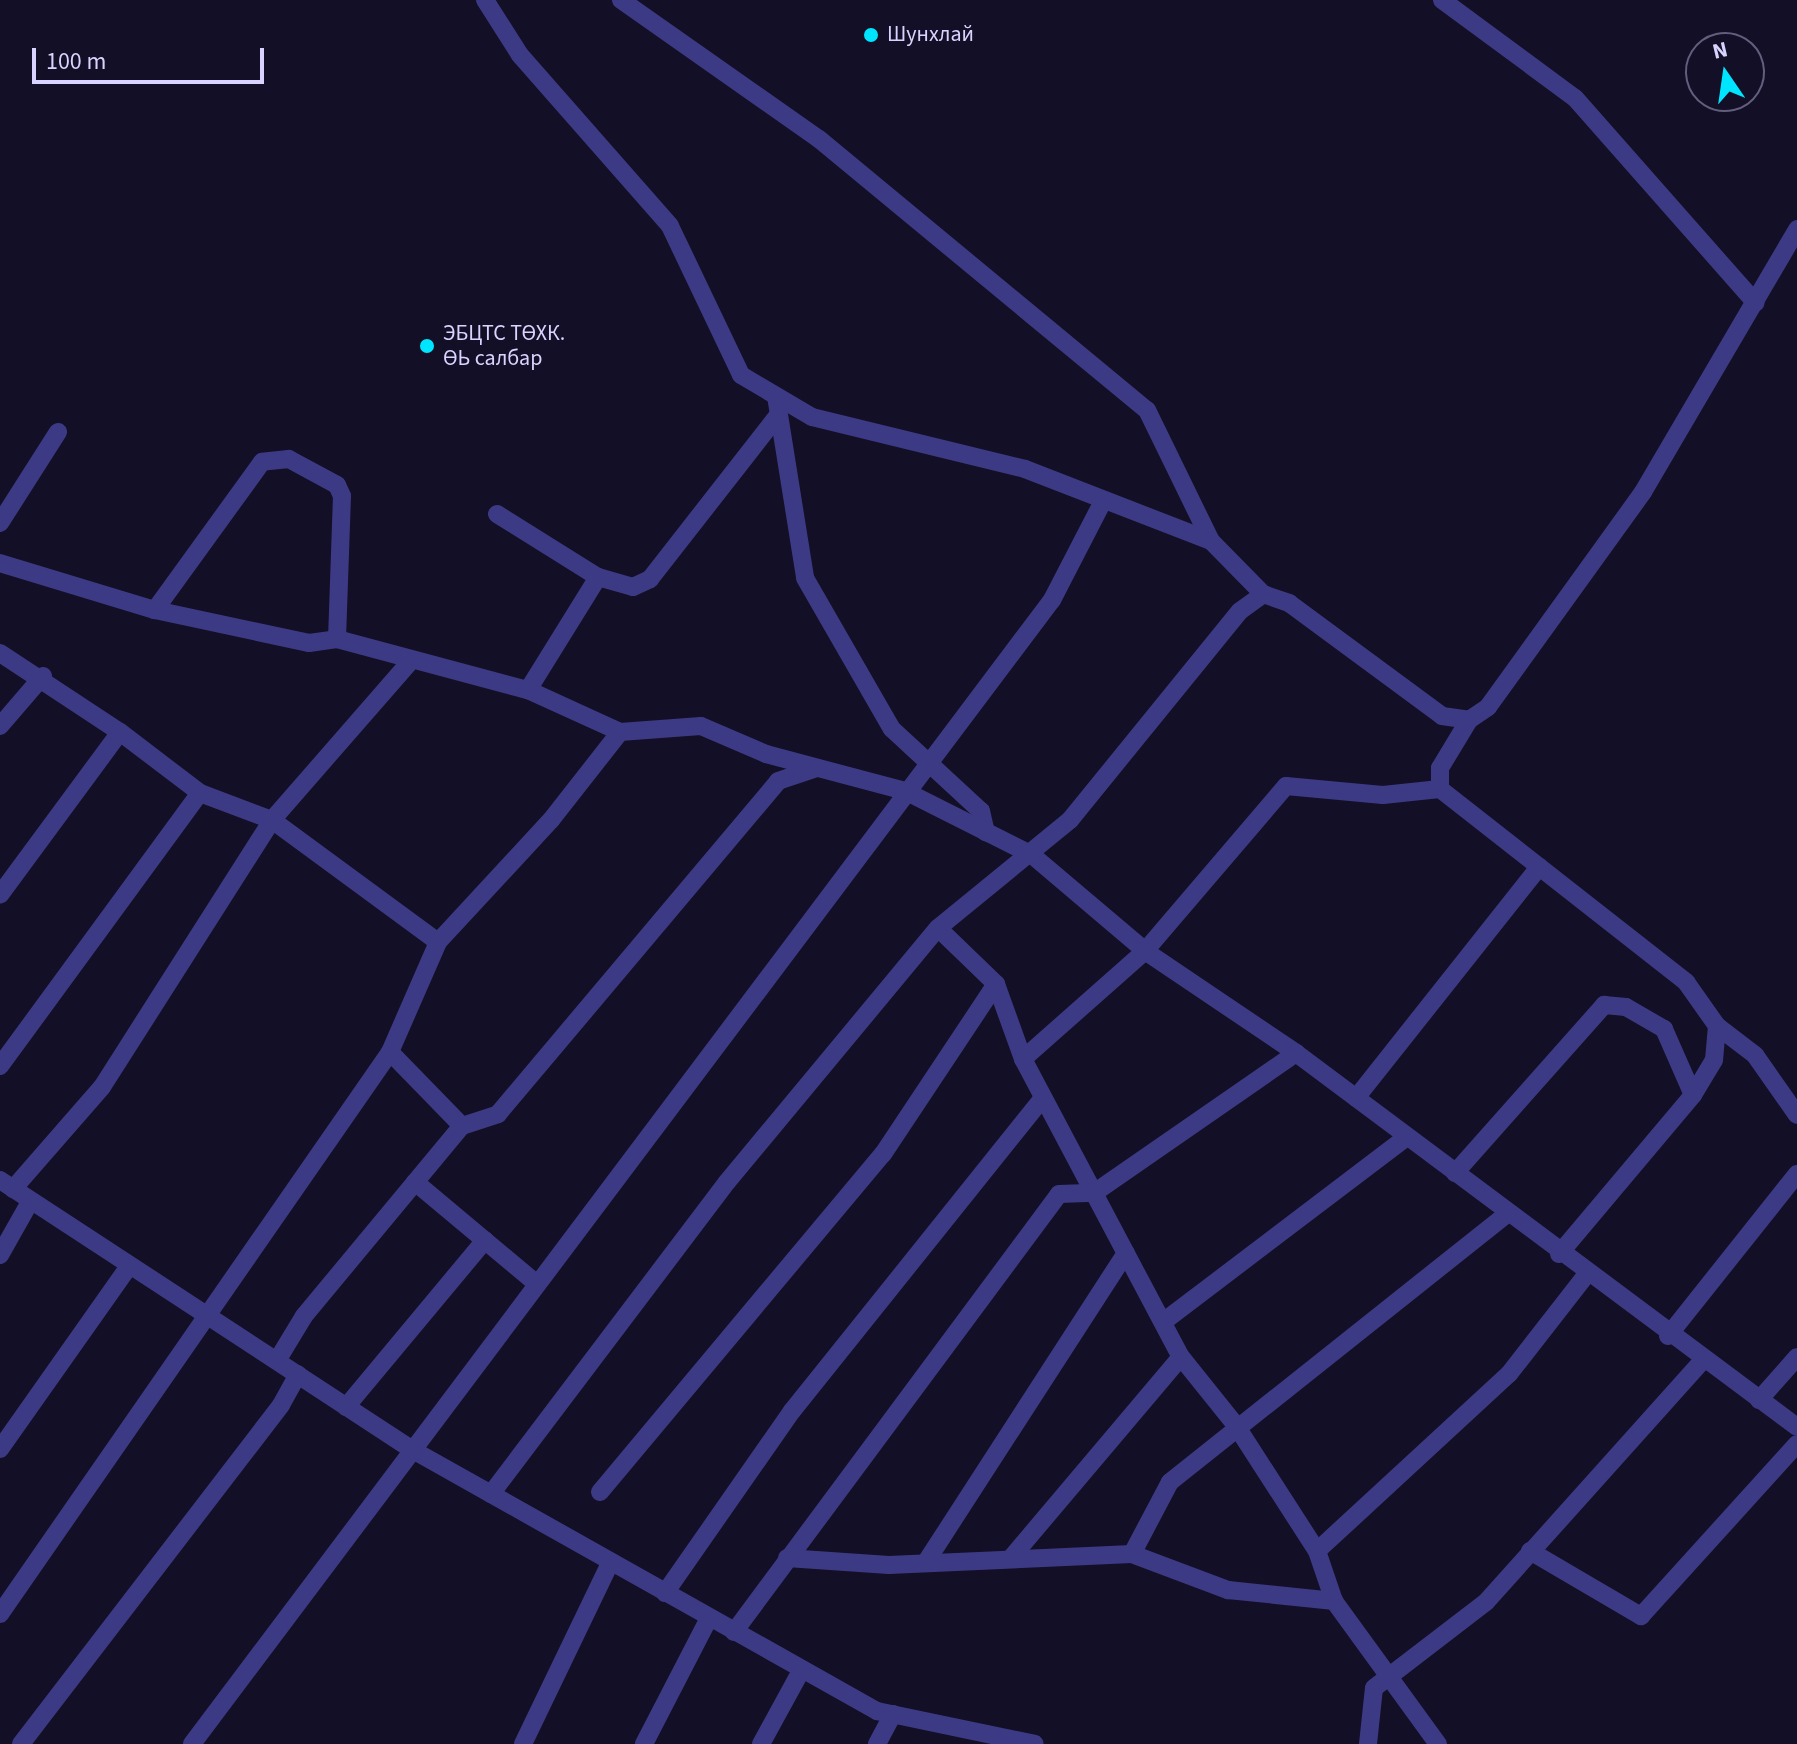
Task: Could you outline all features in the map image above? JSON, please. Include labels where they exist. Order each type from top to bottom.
[{"type":"street","points":[[485,0],[520,55],[660,212],[741,375],[777,405],[812,417],[1025,469],[1211,541]]},
{"type":"street","points":[[621,0],[819,139],[1147,410],[1211,541],[1263,594],[1289,603],[1442,716],[1469,720]]},
{"type":"street","points":[[1442,0],[1575,98],[1756,303]]},
{"type":"street","points":[[1440,789],[1440,768],[1469,720],[1488,707],[1643,492],[1797,229]]},
{"type":"street","points":[[497,514],[598,577],[633,587],[650,579],[777,405]]},
{"type":"street","points":[[777,405],[805,578],[892,729],[925,765],[981,811],[986,832]]},
{"type":"street","points":[[0,523],[58,432]]},
{"type":"street","points":[[155,610],[262,462],[289,459],[337,485],[342,496],[337,639]]},
{"type":"street","points":[[192,1744],[415,1452],[536,1283],[651,1141],[905,791],[1052,600],[1103,501]]},
{"type":"street","points":[[0,563],[155,610],[309,643],[337,639],[410,662],[528,690],[620,732],[701,726],[817,768],[905,791],[1032,855],[1145,951],[1296,1053],[1586,1275],[1797,1427]]},
{"type":"street","points":[[528,690],[598,577]]},
{"type":"street","points":[[491,1494],[727,1182],[938,928],[1032,855],[1070,820],[1240,611],[1263,594]]},
{"type":"street","points":[[0,653],[43,676],[200,793],[272,820],[438,942]]},
{"type":"street","points":[[410,662],[272,820],[102,1087],[6,1184],[204,1315],[278,1359],[415,1452],[734,1632],[893,1714],[1005,1741],[1035,1744]]},
{"type":"street","points":[[0,726],[43,676]]},
{"type":"street","points":[[0,895],[120,732]]},
{"type":"street","points":[[0,1614],[204,1315],[390,1052],[438,942],[551,820],[620,732]]},
{"type":"street","points":[[278,1359],[304,1316],[462,1126],[498,1114],[778,781],[817,768]]},
{"type":"street","points":[[1023,1059],[1145,951],[1286,786],[1383,795],[1440,789],[1686,982],[1717,1026],[1755,1055],[1797,1115]]},
{"type":"street","points":[[0,1066],[200,793]]},
{"type":"street","points":[[1356,1098],[1539,867]]},
{"type":"street","points":[[938,928],[996,984],[1023,1059],[1181,1357],[1237,1427],[1317,1551],[1334,1601],[1438,1744]]},
{"type":"street","points":[[600,1492],[883,1154],[996,984]]},
{"type":"street","points":[[1455,1173],[1604,1005],[1626,1007],[1664,1029],[1693,1095]]},
{"type":"street","points":[[1559,1254],[1693,1095],[1714,1060],[1717,1026]]},
{"type":"street","points":[[390,1052],[462,1126]]},
{"type":"street","points":[[734,1632],[1059,1194],[1094,1193],[1296,1053]]},
{"type":"street","points":[[665,1593],[792,1411],[1043,1098]]},
{"type":"street","points":[[1163,1322],[1407,1137]]},
{"type":"street","points":[[1668,1336],[1797,1174]]},
{"type":"street","points":[[415,1182],[536,1283]]},
{"type":"street","points":[[0,1255],[30,1202]]},
{"type":"street","points":[[1132,1554],[1170,1482],[1507,1214]]},
{"type":"street","points":[[346,1407],[485,1240]]},
{"type":"street","points":[[926,1562],[1126,1253]]},
{"type":"street","points":[[0,1449],[129,1266]]},
{"type":"street","points":[[1317,1551],[1509,1374],[1586,1275]]},
{"type":"street","points":[[1011,1558],[1181,1357]]},
{"type":"street","points":[[1759,1400],[1797,1357]]},
{"type":"street","points":[[1368,1744],[1370,1698],[1386,1675],[1486,1602],[1702,1361]]},
{"type":"street","points":[[21,1744],[298,1374]]},
{"type":"street","points":[[1530,1551],[1641,1616],[1797,1444]]},
{"type":"street","points":[[787,1558],[926,1562],[1132,1554],[1228,1590],[1334,1601]]},
{"type":"street","points":[[523,1744],[610,1563]]},
{"type":"street","points":[[644,1744],[709,1618]]},
{"type":"street","points":[[761,1744],[802,1669]]},
{"type":"street","points":[[877,1744],[893,1714]]},
{"type":"place","name":"Шунхлай","points":[[871,35]]},
{"type":"place","name":"ЭБЦТС ТӨХК. ӨЬ салбар","points":[[427,346]]}]
